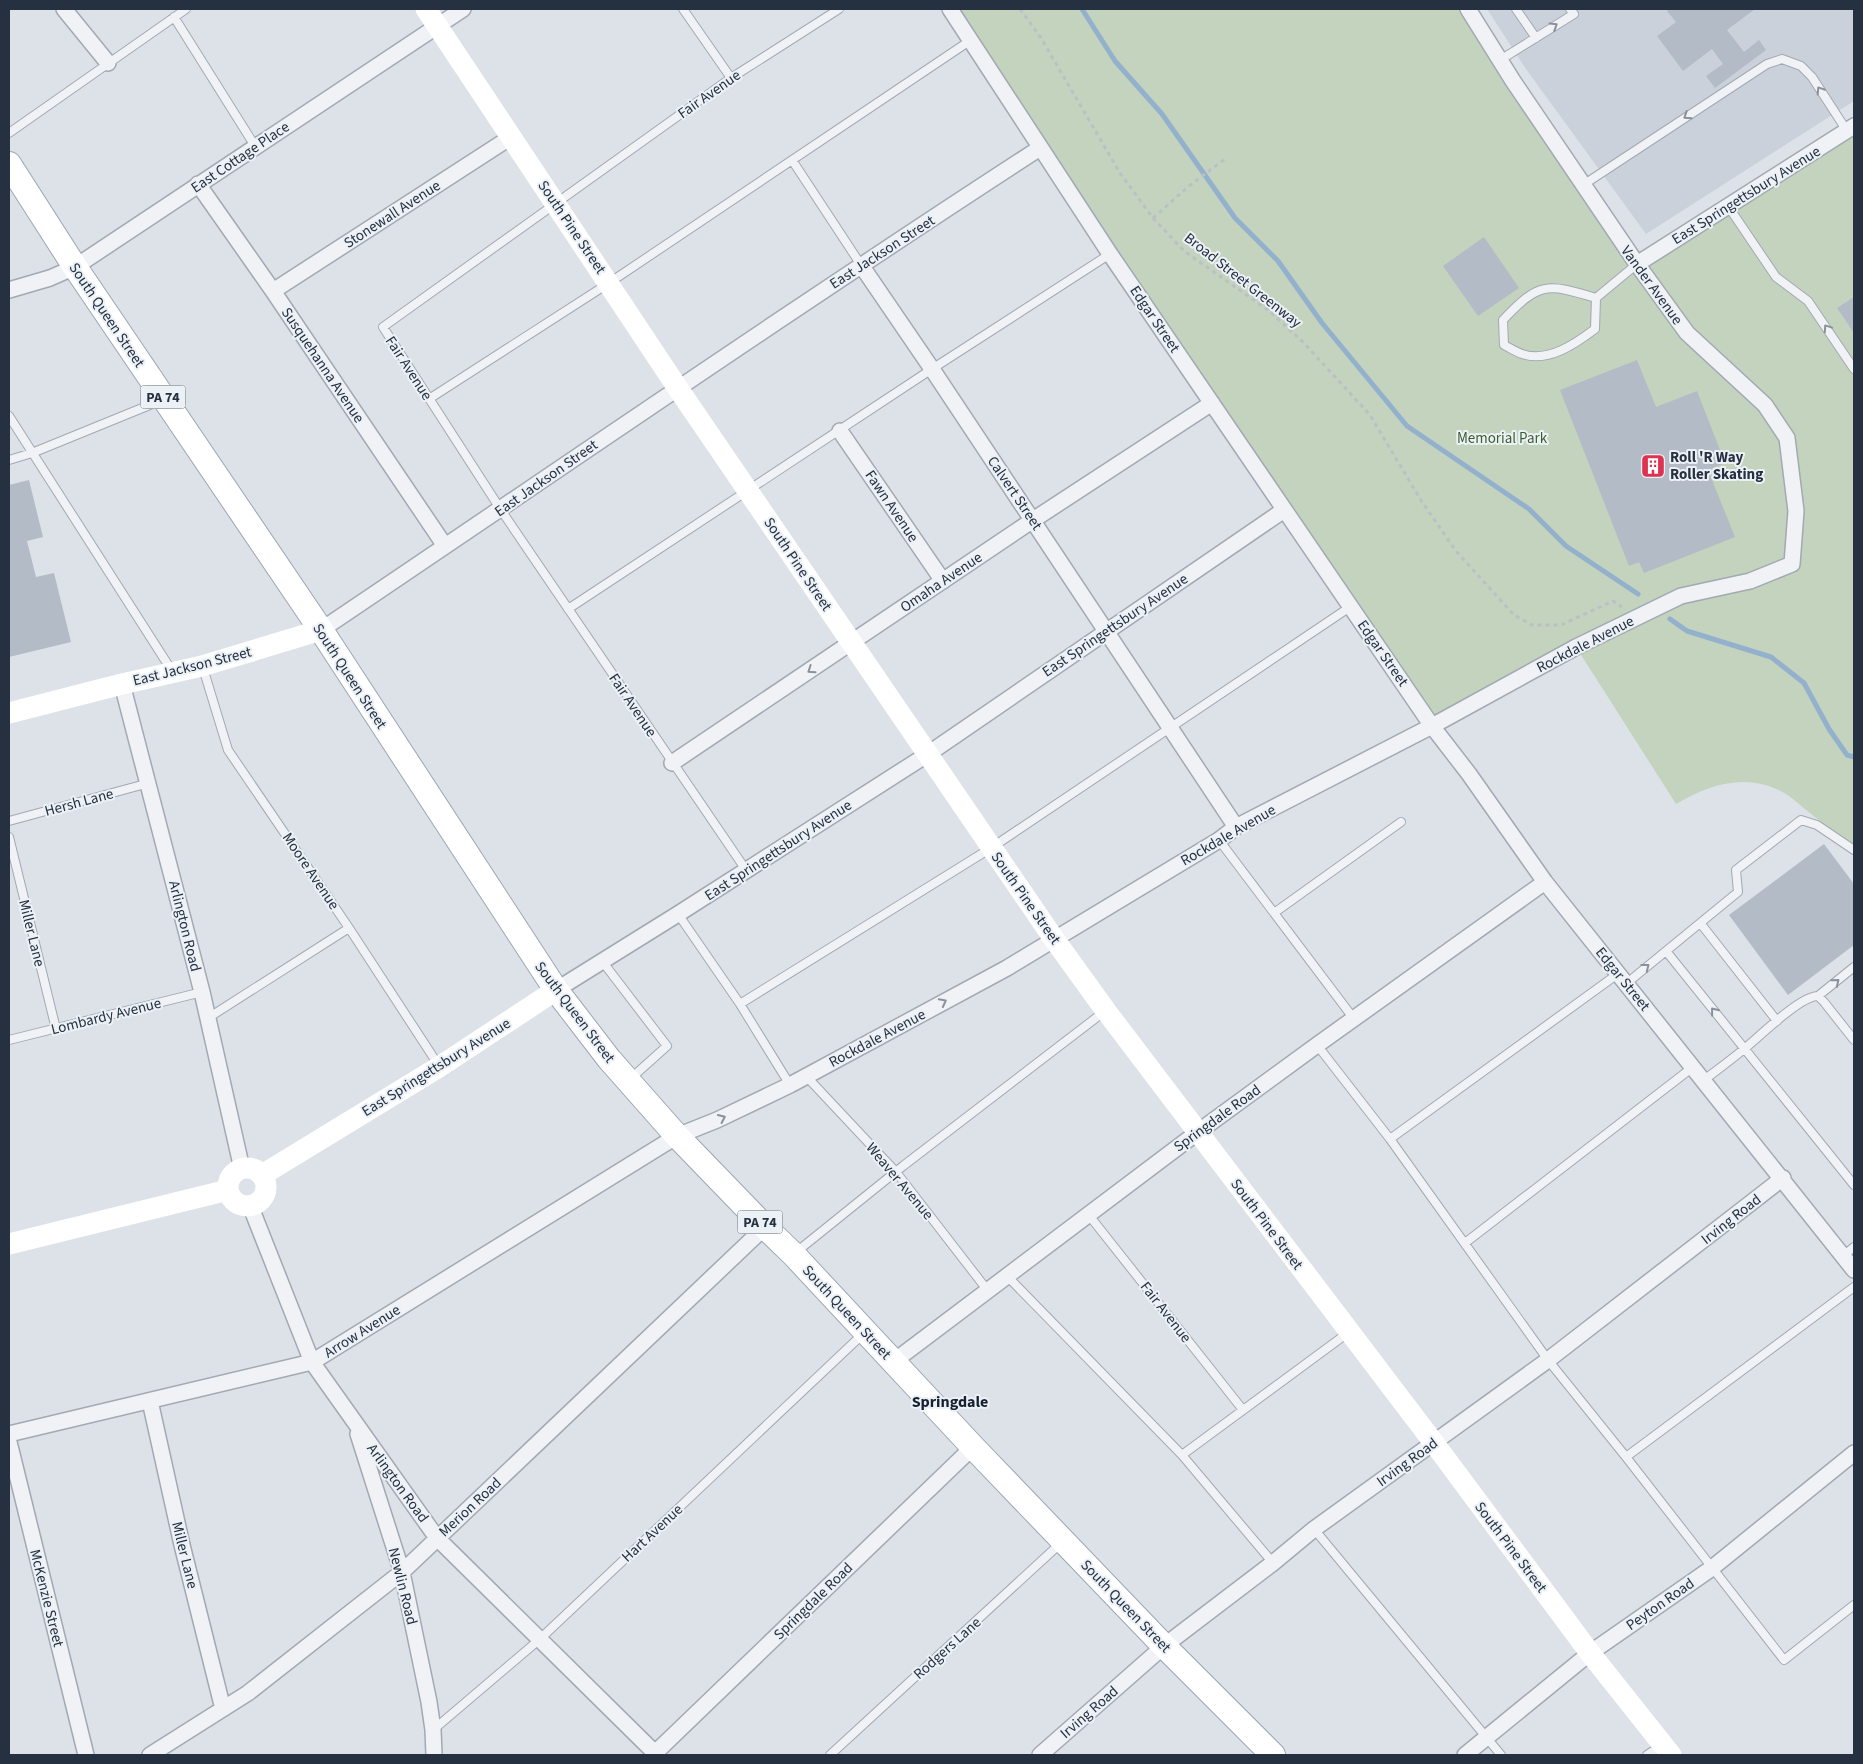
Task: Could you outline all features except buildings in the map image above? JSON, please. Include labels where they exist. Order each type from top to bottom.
[{"type":"main road","name":"South Queen Street","points":[[9,164],[75,267],[321,630],[556,990],[628,1081],[676,1136],[765,1228],[794,1254],[972,1447],[1266,1753]]},
{"type":"street","points":[[64,9],[108,63]]},
{"type":"street","name":"East Cottage Place","points":[[9,290],[50,278],[75,267],[255,146],[431,17],[463,9]]},
{"type":"street","name":"Edgar Street","points":[[950,9],[1110,254],[1432,726],[1469,774],[1545,882],[1783,1178],[1849,1251],[1854,1270]]},
{"type":"street","name":"Vander Avenue","points":[[1468,9],[1583,185],[1686,332],[1765,405],[1787,438],[1796,511],[1792,564]]},
{"type":"street","name":"South Pine Street","points":[[431,17],[677,387],[1054,939],[1106,1011],[1434,1443],[1590,1653],[1660,1752]]},
{"type":"street","name":"East Springettsbury Avenue","points":[[1637,264],[1851,128]]},
{"type":"street","name":"Stonewall Avenue","points":[[273,291],[511,137]]},
{"type":"street","name":"East Jackson Street","points":[[9,713],[202,666],[321,630],[501,510],[677,387],[1040,148]]},
{"type":"street","name":"Susquehanna Avenue","points":[[198,184],[273,291],[445,546]]},
{"type":"street","name":"Calvert Street","points":[[860,265],[932,369],[1236,827]]},
{"type":"street","name":"Omaha Avenue","points":[[672,762],[1032,520],[1212,403]]},
{"type":"street","name":"Fawn Avenue","points":[[840,431],[943,581]]},
{"type":"street","name":"East Springettsbury Avenue","points":[[228,1190],[233,1175],[252,1172],[439,1067],[556,990],[928,754],[1284,510]]},
{"type":"street","name":"Rockdale Avenue","points":[[676,1136],[717,1120],[790,1085],[1007,968],[1219,840],[1236,827],[1432,726],[1576,647],[1681,596],[1750,581],[1792,564]]},
{"type":"street","name":"Arlington Road","points":[[122,684],[208,1018],[252,1172]]},
{"type":"street","name":"Springdale Road","points":[[894,1362],[1198,1132],[1545,882]]},
{"type":"street","name":"Arrow Avenue","points":[[9,1434],[312,1362],[676,1136]]},
{"type":"street","points":[[9,1244],[228,1190],[234,1200],[244,1206],[250,1206],[256,1204],[265,1194],[266,1182],[252,1172]]},
{"type":"street","name":"Irving Road","points":[[1040,1755],[1164,1646],[1314,1529],[1548,1360],[1783,1178]]},
{"type":"street","name":"Arlington Road","points":[[250,1206],[312,1362],[437,1538],[655,1755]]},
{"type":"street","name":"Merion Road","points":[[150,1755],[248,1693],[402,1572],[765,1228]]},
{"type":"street","name":"Miller Lane","points":[[150,1400],[182,1545],[223,1709]]},
{"type":"street","name":"Newlin Road","points":[[354,1421],[402,1572],[433,1730],[434,1755]]},
{"type":"street","name":"McKenzie Street","points":[[9,1442],[86,1755]]},
{"type":"street","name":"Springdale Road","points":[[655,1755],[972,1447]]},
{"type":"street","name":"Peyton Road","points":[[1465,1755],[1590,1653],[1712,1568],[1854,1452]]},
{"type":"lane","points":[[9,133],[186,9]]},
{"type":"lane","points":[[683,9],[731,78]]},
{"type":"lane","name":"Fair Avenue","points":[[746,870],[501,510],[383,327],[731,78],[839,9]]},
{"type":"lane","points":[[1516,9],[1536,38]]},
{"type":"lane","points":[[1500,60],[1574,14],[1570,9]]},
{"type":"lane","points":[[174,17],[255,146]]},
{"type":"lane","points":[[429,399],[609,283],[971,40]]},
{"type":"lane","points":[[1583,185],[1767,64],[1782,58],[1801,66],[1812,77],[1851,128]]},
{"type":"lane","name":"Calvert Street","points":[[792,160],[860,265]]},
{"type":"lane","points":[[1728,206],[1776,277],[1808,300],[1854,368]]},
{"type":"lane","points":[[568,609],[1110,254]]},
{"type":"lane","points":[[1596,298],[1564,288],[1539,289],[1522,300],[1503,320],[1504,345],[1523,355],[1547,356],[1578,342],[1595,329],[1596,298],[1637,264]]},
{"type":"lane","points":[[9,460],[32,453],[164,399]]},
{"type":"lane","points":[[9,416],[173,672]]},
{"type":"lane","points":[[740,1004],[991,848],[1350,607]]},
{"type":"lane","name":"Moore Avenue","points":[[202,666],[228,750],[349,928],[439,1067]]},
{"type":"lane","name":"Hersh Lane","points":[[9,821],[149,783]]},
{"type":"lane","points":[[1390,1139],[1623,978],[1666,951],[1738,892],[1736,870],[1801,820],[1818,825],[1854,850]]},
{"type":"lane","points":[[1274,913],[1401,822]]},
{"type":"lane","name":"Miller Lane","points":[[9,838],[56,1029]]},
{"type":"lane","points":[[1219,840],[1354,1019]]},
{"type":"lane","points":[[678,914],[740,1004],[790,1085]]},
{"type":"lane","points":[[1700,924],[1777,1021]]},
{"type":"lane","points":[[208,1018],[349,928]]},
{"type":"lane","points":[[1666,951],[1744,1049],[1779,1089],[1854,1185]]},
{"type":"lane","points":[[602,961],[667,1046],[628,1081]]},
{"type":"lane","points":[[1704,1080],[1777,1021],[1808,999],[1818,996],[1854,968]]},
{"type":"lane","name":"Lombardy Avenue","points":[[9,1040],[202,992]]},
{"type":"lane","points":[[1818,996],[1851,1031],[1854,1040]]},
{"type":"lane","points":[[794,1254],[896,1172],[1106,1011]]},
{"type":"lane","points":[[1317,1045],[1390,1139],[1548,1360],[1784,1660],[1854,1605]]},
{"type":"lane","points":[[1465,1243],[1693,1067]]},
{"type":"lane","name":"Weaver Avenue","points":[[806,1076],[896,1172],[988,1290]]},
{"type":"lane","name":"Fair Avenue","points":[[1088,1214],[1243,1410]]},
{"type":"lane","points":[[1007,1276],[1182,1455],[1272,1563]]},
{"type":"lane","points":[[1626,1458],[1854,1286]]},
{"type":"lane","name":"Hart Avenue","points":[[433,1730],[540,1639],[866,1332]]},
{"type":"lane","points":[[1182,1455],[1349,1332]]},
{"type":"lane","points":[[1314,1529],[1501,1755]]},
{"type":"lane","name":"Rodgers Lane","points":[[830,1755],[1064,1541]]},
{"type":"path","name":"Broad Street Greenway","points":[[1020,9],[1041,38],[1120,173],[1153,218],[1184,251],[1268,310],[1303,342],[1370,415],[1422,502],[1456,551],[1514,615],[1532,625],[1561,625],[1613,601],[1637,617]]},
{"type":"path","points":[[1153,218],[1188,186],[1225,160]]},
{"type":"shaded area","points":[[1487,9],[1854,9],[1854,101],[1646,234],[1526,69]]},
{"type":"green space","name":"Memorial Park","points":[[950,9],[1468,9],[1637,264],[1854,126],[1854,845],[1826,826],[1786,794],[1758,783],[1730,783],[1716,786],[1703,790],[1676,804],[1576,647],[1432,726]]},
{"type":"waterway","points":[[1082,9],[1115,61],[1162,114],[1235,218],[1278,261],[1322,323],[1407,426],[1529,509],[1566,546],[1638,594]]},
{"type":"waterway","points":[[1670,619],[1687,631],[1771,657],[1804,683],[1829,729],[1847,755],[1854,757]]},
{"type":"place","name":"Roll 'R Way Roller Skating","points":[[1653,466]]},
{"type":"district","name":"Springdale","points":[[950,1401]]}]
